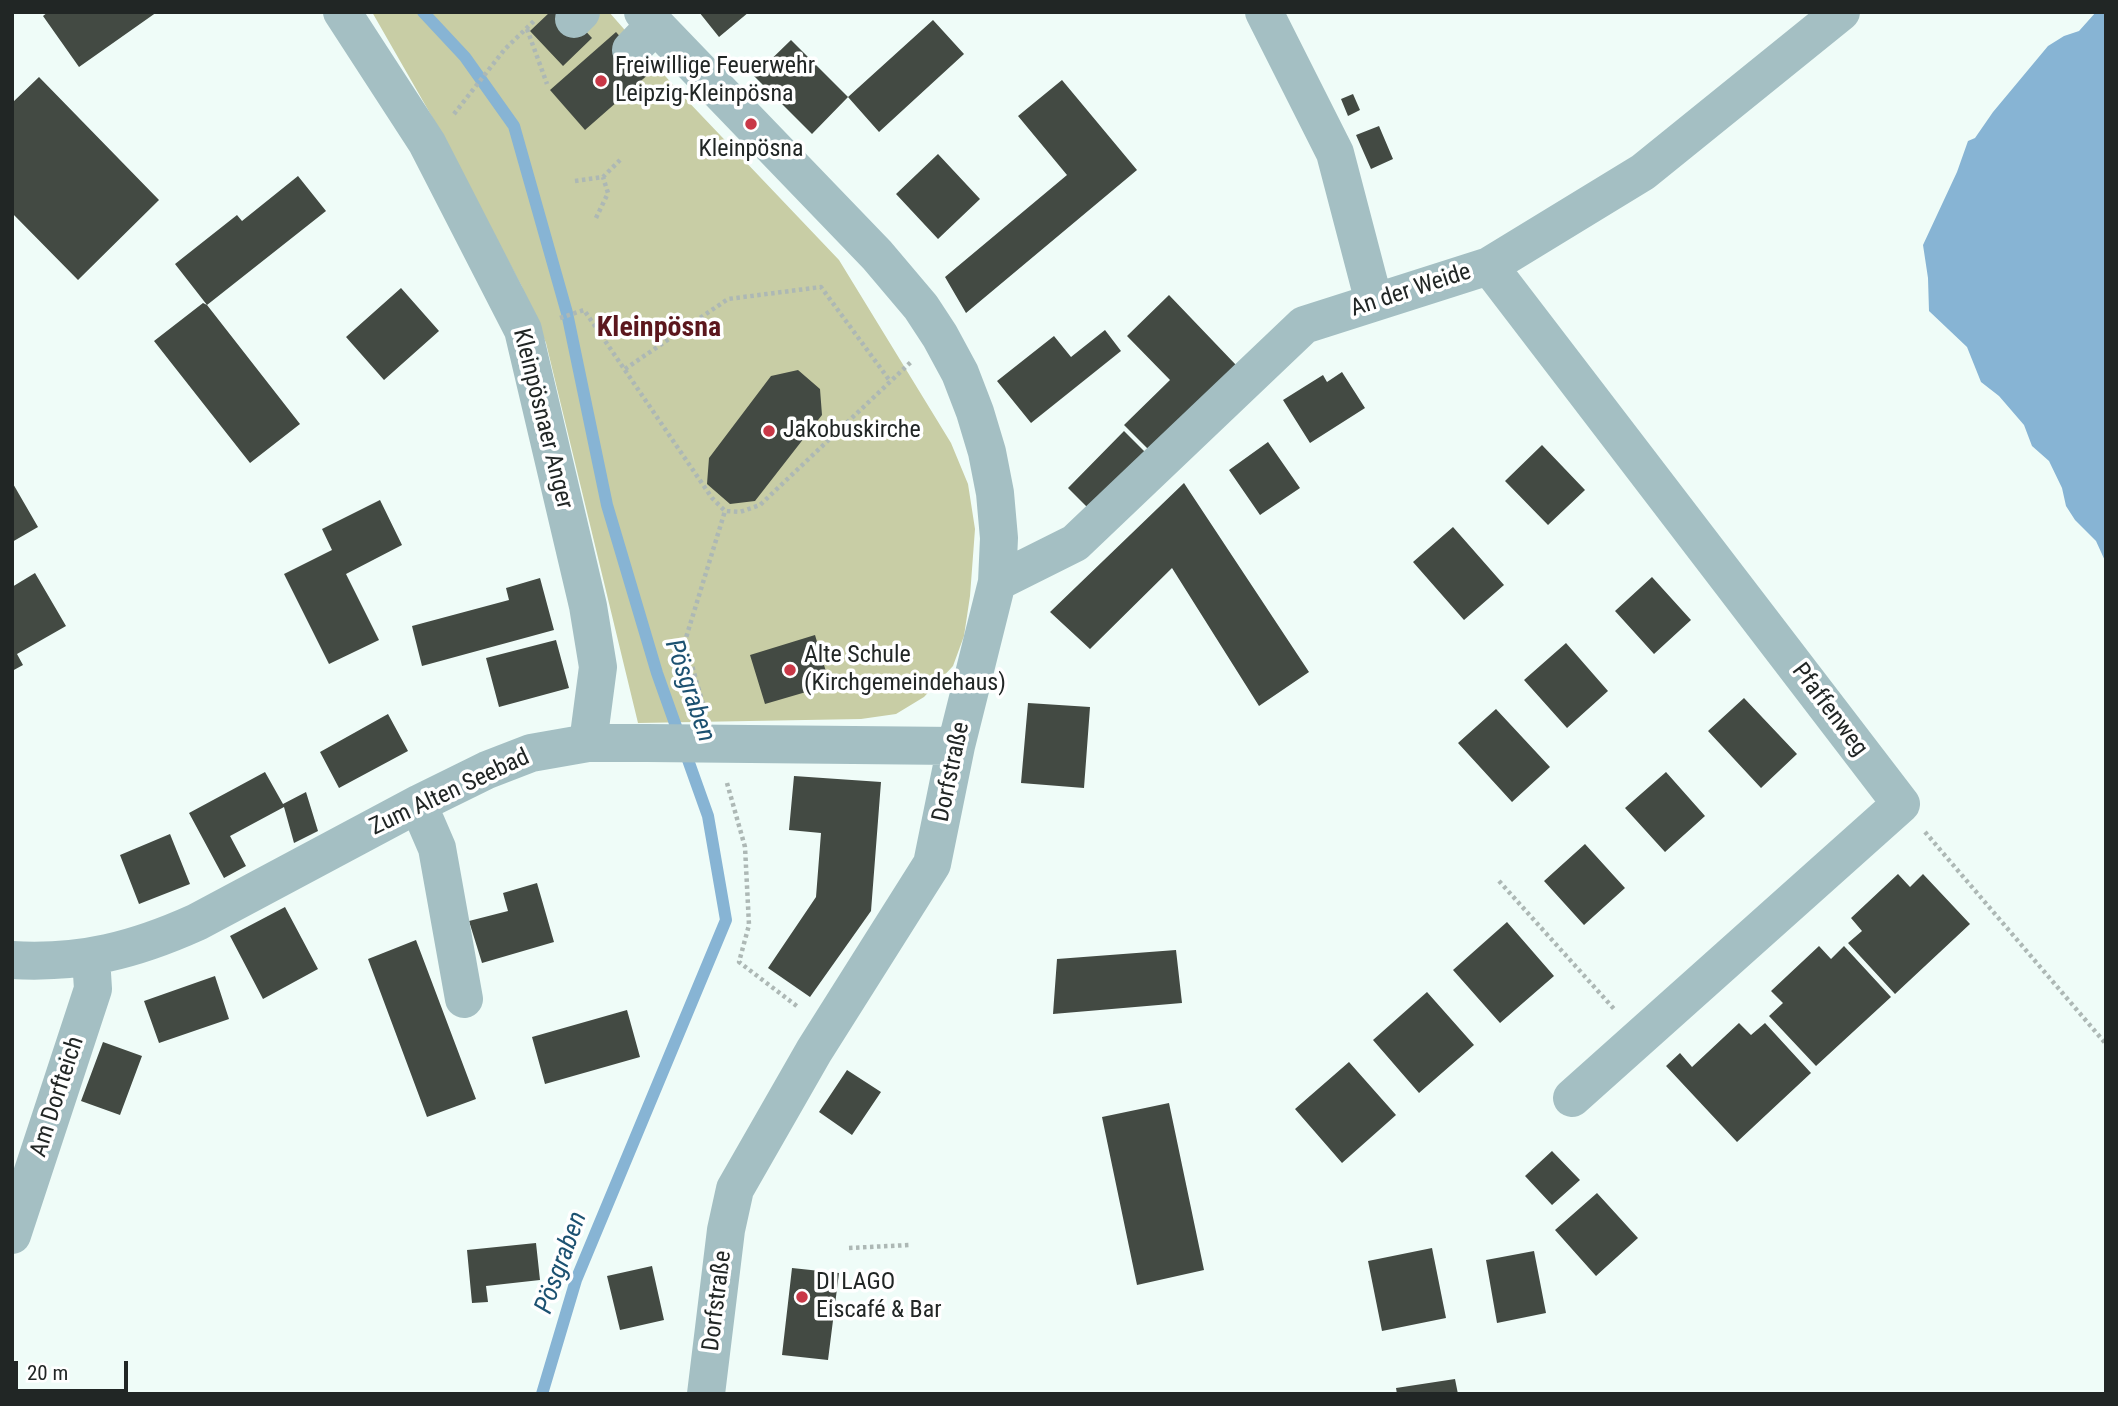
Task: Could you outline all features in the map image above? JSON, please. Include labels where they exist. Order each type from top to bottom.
[{"type":"street","name":"Kleinpösnaer Anger","points":[[342,12],[427,143],[523,330],[588,606],[598,667],[588,743]]},
{"type":"street","points":[[1264,12],[1335,153],[1374,302]]},
{"type":"street","name":"An der Weide","points":[[997,582],[1075,543],[1304,325],[1489,266],[1643,172],[1840,12]]},
{"type":"street","name":"Dorfstraße","points":[[643,29],[901,280],[940,336],[960,373],[975,412],[995,493],[999,538],[997,582],[957,746],[932,864],[814,1051],[735,1189],[726,1230],[706,1394]]},
{"type":"street","name":"Pfaffenweg","points":[[1489,266],[1901,804]]},
{"type":"street","name":"Zum Alten Seebad","points":[[12,960],[91,958],[128,950],[197,922],[418,804],[531,752],[588,743],[957,746]]},
{"type":"street","points":[[418,804],[437,848],[464,999]]},
{"type":"street","points":[[1572,1098],[1901,804]]},
{"type":"street","name":"Am Dorfteich","points":[[12,1235],[93,989],[91,958]]},
{"type":"path","points":[[465,104],[505,50],[527,29],[566,14]]},
{"type":"path","points":[[527,29],[547,84]]},
{"type":"path","points":[[575,181],[603,177],[620,160]]},
{"type":"path","points":[[596,218],[608,193],[603,177]]},
{"type":"path","points":[[625,369],[728,299],[821,287],[890,382]]},
{"type":"path","points":[[551,321],[584,310],[712,498],[725,511],[740,512],[760,505],[940,336]]},
{"type":"path","points":[[1901,804],[2106,1044]]},
{"type":"path","points":[[1499,881],[1640,1037]]},
{"type":"path","points":[[849,1248],[909,1245]]},
{"type":"green space","points":[[372,12],[609,12],[681,94],[839,260],[951,443],[968,484],[975,529],[964,636],[953,666],[924,697],[896,714],[861,719],[638,723],[546,343],[521,285],[435,122]]},
{"type":"water","points":[[2096,12],[2106,12],[2106,563],[2096,541],[2075,520],[2066,506],[2062,488],[2049,461],[2032,446],[2024,425],[1999,396],[1981,382],[1967,347],[1929,311],[1923,245],[1957,172],[1968,141],[1975,138],[2048,46],[2079,31]]},
{"type":"building","points":[[48,12],[157,12],[79,67],[43,16]]},
{"type":"building","points":[[550,12],[568,12],[592,38],[563,66],[530,31]]},
{"type":"building","points":[[699,12],[749,12],[719,37]]},
{"type":"building","points":[[933,20],[964,54],[879,132],[848,97]]},
{"type":"building","name":"Freiwillige Feuerwehr Leipzig-Kleinpösna","points":[[616,32],[651,72],[585,130],[550,90]]},
{"type":"building","points":[[791,40],[848,97],[812,134],[754,76]]},
{"type":"building","points":[[39,77],[159,200],[78,280],[12,213],[12,103]]},
{"type":"building","points":[[1062,80],[1137,170],[966,313],[945,277],[1067,175],[1018,116]]},
{"type":"building","points":[[1353,94],[1360,110],[1348,116],[1341,99]]},
{"type":"building","points":[[1379,126],[1393,159],[1371,169],[1356,135]]},
{"type":"building","points":[[938,154],[980,199],[938,239],[896,194]]},
{"type":"building","points":[[298,176],[326,211],[207,305],[175,264],[237,215],[242,221]]},
{"type":"building","points":[[401,288],[439,331],[384,380],[346,337]]},
{"type":"building","points":[[1169,295],[1236,365],[1149,450],[1124,425],[1170,380],[1127,336]]},
{"type":"building","points":[[203,303],[300,424],[250,463],[154,341]]},
{"type":"building","points":[[1105,330],[1121,351],[1031,423],[997,381],[1054,336],[1071,357]]},
{"type":"building","name":"Jakobuskirche","points":[[798,370],[820,389],[822,415],[755,501],[730,504],[707,484],[709,458],[771,376]]},
{"type":"building","points":[[1342,372],[1365,408],[1310,443],[1283,400],[1323,375],[1327,382]]},
{"type":"building","points":[[1124,431],[1145,452],[1088,508],[1068,488]]},
{"type":"building","points":[[1268,442],[1300,488],[1260,515],[1229,470]]},
{"type":"building","points":[[1542,445],[1585,490],[1548,525],[1505,481]]},
{"type":"building","points":[[12,482],[38,527],[12,542]]},
{"type":"building","points":[[1184,483],[1309,672],[1259,706],[1172,568],[1090,649],[1050,612]]},
{"type":"building","points":[[380,500],[402,545],[346,574],[379,640],[329,664],[284,574],[332,550],[322,529]]},
{"type":"building","points":[[1453,527],[1504,585],[1464,620],[1413,562]]},
{"type":"building","points":[[35,573],[66,626],[17,654],[23,665],[12,671],[12,587]]},
{"type":"building","points":[[1652,577],[1691,620],[1654,654],[1615,611]]},
{"type":"building","points":[[540,578],[554,630],[422,666],[412,626],[509,600],[506,588]]},
{"type":"building","name":"Alte Schule (Kirchgemeindehaus)","points":[[815,635],[830,685],[765,704],[750,655]]},
{"type":"building","points":[[556,640],[569,688],[499,707],[486,658]]},
{"type":"building","points":[[1566,643],[1608,691],[1567,728],[1524,680]]},
{"type":"building","points":[[1744,698],[1797,754],[1761,788],[1708,731]]},
{"type":"building","points":[[1028,703],[1090,707],[1084,788],[1021,783]]},
{"type":"building","points":[[1496,709],[1550,767],[1512,802],[1458,743]]},
{"type":"building","points":[[388,714],[408,751],[339,788],[320,752]]},
{"type":"building","points":[[265,772],[283,804],[306,792],[318,831],[294,843],[284,807],[230,836],[246,866],[224,878],[189,813]]},
{"type":"building","points":[[1666,772],[1705,816],[1665,852],[1625,808]]},
{"type":"building","points":[[794,776],[881,782],[871,911],[810,997],[768,968],[816,897],[821,833],[789,830]]},
{"type":"building","points":[[170,834],[190,884],[139,904],[120,855]]},
{"type":"building","points":[[1585,844],[1625,888],[1584,925],[1544,881]]},
{"type":"building","points":[[1898,874],[1910,887],[1923,874],[1970,924],[1895,994],[1848,943],[1862,931],[1851,918]]},
{"type":"building","points":[[537,883],[554,942],[482,963],[469,921],[508,911],[503,893]]},
{"type":"building","points":[[285,907],[318,969],[263,999],[230,936]]},
{"type":"building","points":[[1507,922],[1554,976],[1500,1023],[1453,970]]},
{"type":"building","points":[[416,940],[476,1099],[427,1117],[368,959]]},
{"type":"building","points":[[1819,946],[1831,959],[1844,946],[1891,997],[1816,1066],[1769,1016],[1783,1003],[1771,991]]},
{"type":"building","points":[[1176,950],[1182,1003],[1053,1014],[1057,959]]},
{"type":"building","points":[[215,976],[229,1019],[159,1043],[144,1001]]},
{"type":"building","points":[[1427,992],[1474,1045],[1419,1093],[1373,1040]]},
{"type":"building","points":[[627,1010],[640,1057],[545,1084],[532,1037]]},
{"type":"building","points":[[1739,1023],[1751,1035],[1765,1023],[1811,1073],[1737,1142],[1666,1066],[1680,1053],[1692,1067]]},
{"type":"building","points":[[103,1042],[142,1056],[120,1115],[81,1101]]},
{"type":"building","points":[[1349,1062],[1396,1115],[1342,1163],[1295,1109]]},
{"type":"building","points":[[847,1070],[881,1092],[852,1135],[819,1112]]},
{"type":"building","points":[[1169,1103],[1204,1270],[1137,1285],[1102,1117]]},
{"type":"building","points":[[1552,1151],[1580,1180],[1552,1205],[1525,1176]]},
{"type":"building","points":[[1597,1193],[1638,1238],[1596,1276],[1555,1230]]},
{"type":"building","points":[[536,1243],[540,1280],[486,1286],[488,1302],[472,1303],[467,1250]]},
{"type":"building","points":[[1432,1248],[1446,1318],[1382,1331],[1368,1261]]},
{"type":"building","points":[[1534,1251],[1546,1313],[1497,1323],[1486,1260]]},
{"type":"building","points":[[652,1266],[664,1320],[620,1330],[607,1276]]},
{"type":"building","points":[[792,1268],[839,1273],[828,1360],[782,1355]]},
{"type":"building","points":[[1455,1379],[1458,1394],[1397,1394],[1396,1388]]},
{"type":"waterway","name":"Pösgraben","points":[[423,12],[465,57],[514,126],[567,313],[607,505],[657,673],[708,816],[726,920],[576,1280],[542,1394]]},
{"type":"place","name":"Freiwillige Feuerwehr Leipzig-Kleinpösna","points":[[601,81]]},
{"type":"place","name":"Kleinpösna","points":[[751,124]]},
{"type":"place","name":"Jakobuskirche","points":[[769,431]]},
{"type":"place","name":"Alte Schule (Kirchgemeindehaus)","points":[[790,670]]},
{"type":"place","name":"DI LAGO Eiscafé & Bar","points":[[802,1297]]},
{"type":"district","name":"Kleinpösna","points":[[659,329]]}]
